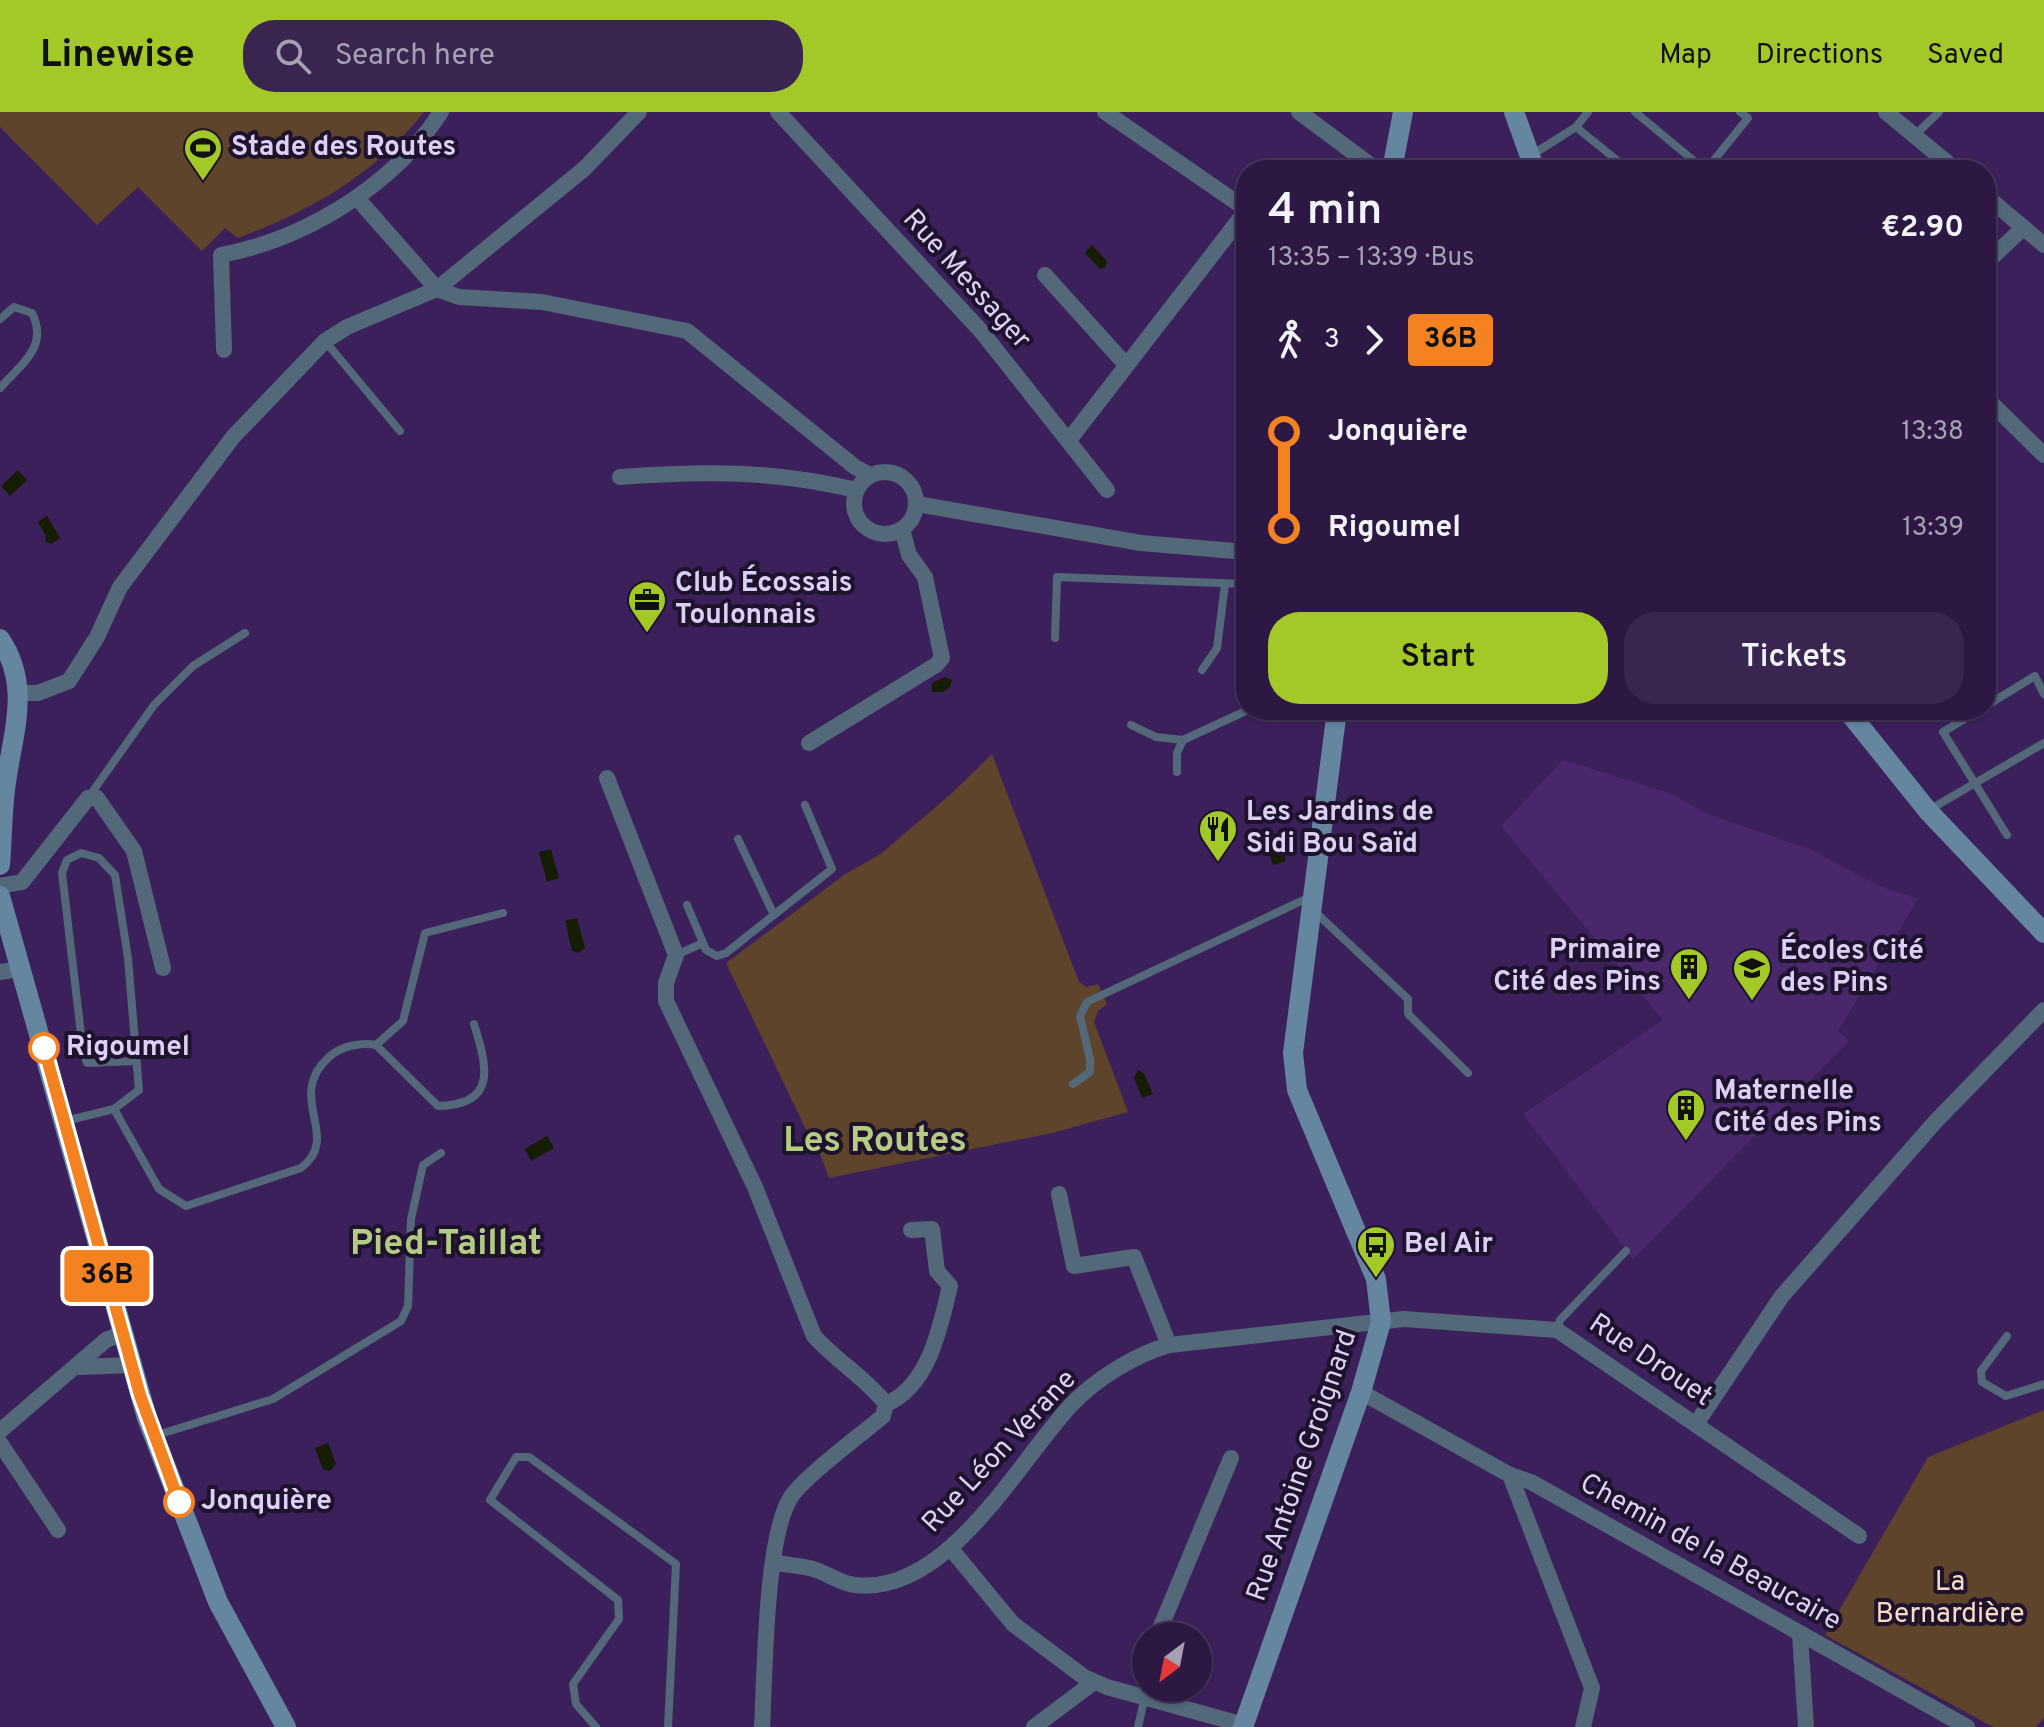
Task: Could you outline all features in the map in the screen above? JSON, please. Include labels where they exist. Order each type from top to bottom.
[{"type":"main road","points":[[1394,160],[1403,112]]},
{"type":"main road","points":[[1514,112],[1531,160]]},
{"type":"main road","points":[[0,639],[15,667],[19,700],[2,784],[0,865]]},
{"type":"main road","points":[[0,743],[19,700]]},
{"type":"main road","name":"Rue Antoine Groignard","points":[[1244,1726],[1361,1392],[1381,1322],[1381,1303],[1371,1263],[1297,1090],[1293,1053],[1336,720]]},
{"type":"main road","points":[[1855,720],[1928,811],[2044,933]]},
{"type":"main road","points":[[0,896],[9,971],[64,1121],[154,1436],[218,1602],[286,1727]]},
{"type":"street","points":[[224,350],[221,255],[287,235],[357,198],[401,161],[441,112]]},
{"type":"street","points":[[19,700],[69,681],[97,637],[120,587],[233,437],[325,341],[347,327],[437,289],[584,169],[639,112]]},
{"type":"street","name":"Rue Messager","points":[[778,112],[981,331],[1107,490]]},
{"type":"street","points":[[1105,112],[1236,203]]},
{"type":"street","points":[[1299,112],[1364,160]]},
{"type":"street","points":[[1886,112],[1944,160]]},
{"type":"street","points":[[357,198],[437,289],[459,297],[542,302],[687,331],[855,467],[870,475],[891,472],[911,483],[917,504],[913,517],[902,529],[887,534],[864,526],[854,507],[856,490],[870,475]]},
{"type":"street","points":[[1996,205],[2044,245]]},
{"type":"street","points":[[1069,440],[1236,223]]},
{"type":"street","points":[[1996,254],[2023,228]]},
{"type":"street","points":[[1045,275],[1126,365]]},
{"type":"street","points":[[1996,408],[2044,455]]},
{"type":"street","points":[[620,477],[714,470],[786,475],[856,490]]},
{"type":"street","points":[[917,504],[1141,543],[1236,551]]},
{"type":"street","points":[[809,743],[936,665],[942,658],[925,577],[909,555],[902,529]]},
{"type":"street","points":[[607,778],[676,955],[666,983],[666,1001],[755,1187],[814,1336],[829,1354],[873,1387],[886,1404]]},
{"type":"street","points":[[0,886],[22,882],[88,798],[97,798],[134,851],[163,968]]},
{"type":"street","points":[[1696,1424],[1782,1296],[1936,1121],[2044,1010]]},
{"type":"street","points":[[1059,1194],[1074,1266],[1134,1257],[1169,1345]]},
{"type":"street","points":[[886,1404],[904,1396],[916,1381],[939,1332],[950,1286],[937,1271],[932,1229],[911,1230]]},
{"type":"street","name":"Rue Drouet","points":[[1169,1345],[1404,1319],[1557,1330],[1859,1536]]},
{"type":"street","points":[[0,1431],[79,1367],[106,1340],[123,1333]]},
{"type":"street","name":"Rue Léon Verane","points":[[774,1562],[812,1568],[854,1585],[885,1583],[920,1569],[951,1549],[995,1502],[1073,1404],[1106,1377],[1150,1351],[1169,1345]]},
{"type":"street","points":[[79,1367],[132,1365]]},
{"type":"street","name":"Chemin de la Beaucaire","points":[[1361,1392],[1510,1475],[1531,1482],[1959,1725]]},
{"type":"street","points":[[762,1727],[774,1562],[780,1521],[791,1495],[883,1416],[886,1404]]},
{"type":"street","points":[[0,1443],[58,1530]]},
{"type":"street","points":[[1163,1622],[1231,1458]]},
{"type":"street","points":[[1510,1475],[1592,1688],[1583,1727]]},
{"type":"street","points":[[951,1549],[1013,1624],[1094,1682],[1132,1689]]},
{"type":"street","points":[[1800,1634],[1806,1727]]},
{"type":"street","points":[[1034,1727],[1094,1682]]},
{"type":"street","points":[[1175,1702],[1244,1726]]},
{"type":"lane","points":[[1536,160],[1576,127],[1588,112]]},
{"type":"lane","points":[[1635,112],[1693,160]]},
{"type":"lane","points":[[1713,160],[1748,118],[1740,112]]},
{"type":"lane","points":[[1915,135],[1939,112]]},
{"type":"lane","points":[[1576,127],[1617,160]]},
{"type":"lane","points":[[0,388],[38,343],[39,327],[32,313],[14,307],[1,315]]},
{"type":"lane","points":[[325,341],[400,431]]},
{"type":"lane","points":[[1055,638],[1057,577],[1236,584]]},
{"type":"lane","points":[[1202,670],[1217,648],[1225,584]]},
{"type":"lane","points":[[88,798],[154,705],[193,666],[245,633]]},
{"type":"lane","points":[[1996,700],[2035,676],[2044,694]]},
{"type":"lane","points":[[1131,725],[1156,737],[1183,740],[1236,716]]},
{"type":"lane","points":[[1963,720],[1943,732],[2007,835]]},
{"type":"lane","points":[[1177,772],[1177,753],[1183,740]]},
{"type":"lane","points":[[1928,811],[2044,743]]},
{"type":"lane","points":[[687,905],[706,950],[717,956],[726,953],[832,869],[805,805]]},
{"type":"lane","points":[[738,839],[774,915]]},
{"type":"lane","points":[[64,1121],[114,1109],[139,1090],[128,958],[115,875],[99,858],[81,853],[67,860],[62,873],[83,1051],[87,1063],[136,1061]]},
{"type":"lane","points":[[1073,1084],[1090,1072],[1080,1016],[1087,1002],[1312,902],[1408,999],[1408,1014],[1468,1073]]},
{"type":"lane","points":[[376,1045],[403,1021],[425,933],[503,913]]},
{"type":"lane","points":[[676,955],[703,943]]},
{"type":"lane","points":[[114,1109],[159,1189],[186,1206],[301,1168],[312,1160],[318,1143],[310,1084],[314,1070],[335,1051],[363,1043],[376,1045],[438,1106],[455,1105],[478,1094],[486,1076],[487,1064],[474,1024]]},
{"type":"lane","points":[[154,1436],[273,1399],[401,1321],[408,1306],[411,1219],[423,1165],[441,1153]]},
{"type":"lane","points":[[1557,1330],[1560,1320],[1626,1251]]},
{"type":"lane","points":[[2007,1336],[1981,1371],[1982,1382],[2006,1396],[2044,1384]]},
{"type":"lane","points":[[596,1727],[576,1704],[573,1684],[619,1619],[618,1600],[490,1500],[516,1457],[529,1457],[676,1564],[668,1727]]},
{"type":"lane","points":[[1138,1727],[1144,1702]]},
{"type":"shaded area","points":[[1092,245],[1107,261],[1105,268],[1100,269],[1085,253]]},
{"type":"shaded area","points":[[18,470],[27,480],[10,496],[1,486]]},
{"type":"shaded area","points":[[47,516],[60,538],[51,544],[45,541],[46,536],[38,522]]},
{"type":"shaded area","points":[[945,677],[952,680],[950,687],[943,692],[932,692],[932,683]]},
{"type":"shaded area","name":"Écoles Cité des Pins","points":[[1563,760],[1669,793],[1711,815],[1809,849],[1882,887],[1918,899],[1838,1031],[1849,1041],[1633,1259],[1523,1114],[1663,1020],[1501,826]]},
{"type":"shaded area","points":[[1278,834],[1286,861],[1273,865],[1264,838]]},
{"type":"shaded area","points":[[551,849],[559,878],[547,882],[539,852]]},
{"type":"shaded area","points":[[577,918],[585,948],[578,953],[572,951],[565,921]]},
{"type":"shaded area","points":[[1138,1070],[1144,1074],[1153,1094],[1142,1098],[1134,1078]]},
{"type":"shaded area","points":[[547,1136],[554,1148],[531,1161],[525,1149]]},
{"type":"shaded area","points":[[328,1443],[336,1464],[330,1471],[323,1469],[315,1448]]},
{"type":"green space","name":"Stade des Routes","points":[[0,112],[424,112],[385,154],[340,188],[291,216],[238,238],[225,228],[202,251],[138,187],[97,225],[0,127]]},
{"type":"green space","points":[[992,754],[1079,982],[1087,987],[1098,984],[1107,1004],[1098,1011],[1094,1022],[1128,1112],[1052,1133],[829,1178],[816,1143],[812,1142],[726,963],[844,875],[882,853]]},
{"type":"green space","name":"La Bernardière","points":[[2044,1410],[2044,1718],[2036,1727],[1993,1727],[1825,1635],[1928,1457]]},
{"type":"bus line","name":"36B","points":[[44,1048],[140,1395],[179,1502]]},
{"type":"place","name":"Stade des Routes","points":[[203,182]]},
{"type":"place","name":"Club Écossais Toulonnais","points":[[647,634]]},
{"type":"place","name":"Les Jardins de Sidi Bou Saïd","points":[[1218,863]]},
{"type":"place","name":"Primaire Cité des Pins","points":[[1689,1001]]},
{"type":"place","name":"Écoles Cité des Pins","points":[[1752,1002]]},
{"type":"place","name":"Rigoumel","points":[[44,1048]]},
{"type":"place","name":"Maternelle Cité des Pins","points":[[1686,1142]]},
{"type":"place","name":"Bel Air","points":[[1376,1279]]},
{"type":"place","name":"Jonquière","points":[[179,1502]]},
{"type":"district","name":"Les Routes","points":[[875,1142]]},
{"type":"district","name":"Pied-Taillat","points":[[446,1245]]}]
